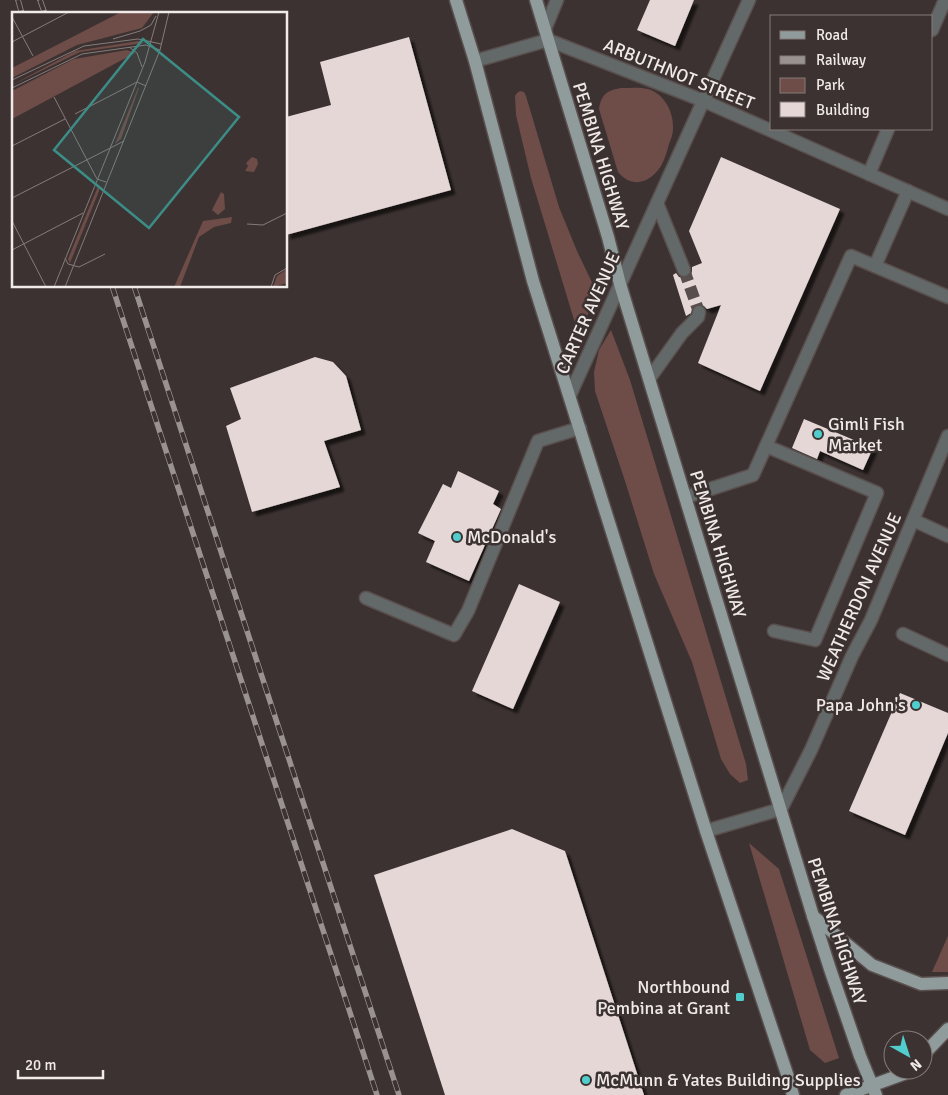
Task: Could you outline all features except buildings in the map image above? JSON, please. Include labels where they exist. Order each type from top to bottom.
[{"type":"main road","points":[[456,0],[475,61],[533,281],[706,831],[793,1095]]},
{"type":"main road","name":"PEMBINA HIGHWAY","points":[[536,0],[608,237],[620,284],[813,916],[851,1030],[874,1090]]},
{"type":"main road","points":[[813,916],[872,965],[921,984],[948,982]]},
{"type":"main road","points":[[933,1045],[948,1029]]},
{"type":"main road","points":[[846,1095],[874,1090],[893,1080]]},
{"type":"street","points":[[475,61],[546,34],[557,0]]},
{"type":"street","name":"CARTER AVENUE","points":[[570,395],[749,0]]},
{"type":"street","points":[[933,28],[945,0]]},
{"type":"street","name":"ARBUTHNOT STREET","points":[[546,34],[704,101],[948,209]]},
{"type":"street","points":[[869,174],[888,130]]},
{"type":"street","points":[[875,266],[908,191]]},
{"type":"street","points":[[657,203],[684,270]]},
{"type":"street","points":[[686,497],[753,475],[852,256],[948,297]]},
{"type":"street","points":[[649,379],[682,333],[698,317],[699,312]]},
{"type":"street","points":[[366,598],[454,635],[468,611],[538,441],[580,428]]},
{"type":"street","name":"WEATHERDON AVENUE","points":[[781,809],[811,750],[852,656],[871,620],[948,436]]},
{"type":"street","points":[[766,446],[877,493],[815,640],[774,631]]},
{"type":"street","points":[[913,520],[948,536]]},
{"type":"street","points":[[903,634],[948,655]]},
{"type":"street","points":[[706,831],[781,809]]},
{"type":"green space","points":[[621,88],[642,88],[654,91],[664,100],[672,117],[673,133],[666,155],[657,172],[652,177],[641,182],[629,181],[618,172],[599,109],[601,100],[606,94]]},
{"type":"green space","points":[[520,91],[524,92],[526,96],[559,207],[598,295],[578,333],[531,178],[516,115],[515,96]]},
{"type":"green space","points":[[611,330],[630,380],[746,764],[748,780],[740,783],[730,774],[721,759],[692,662],[654,574],[595,391],[594,372],[599,350]]},
{"type":"green space","points":[[749,843],[779,869],[839,1058],[825,1063],[810,1050]]},
{"type":"green space","points":[[948,936],[948,972],[932,972],[947,938]]},
{"type":"tunnel","points":[[684,270],[699,312]]},
{"type":"railway","points":[[18,0],[21,12]]},
{"type":"railway","points":[[40,0],[44,12]]},
{"type":"railway","points":[[113,288],[377,1095]]},
{"type":"railway","points":[[135,288],[399,1095]]},
{"type":"place","name":"Gimli Fish Market","points":[[818,434]]},
{"type":"place","name":"McDonald's","points":[[457,537]]},
{"type":"place","name":"Papa John's","points":[[916,705]]},
{"type":"place","name":"Northbound Pembina at Grant","points":[[740,997]]},
{"type":"place","name":"McMunn & Yates Building Supplies","points":[[586,1080]]}]
